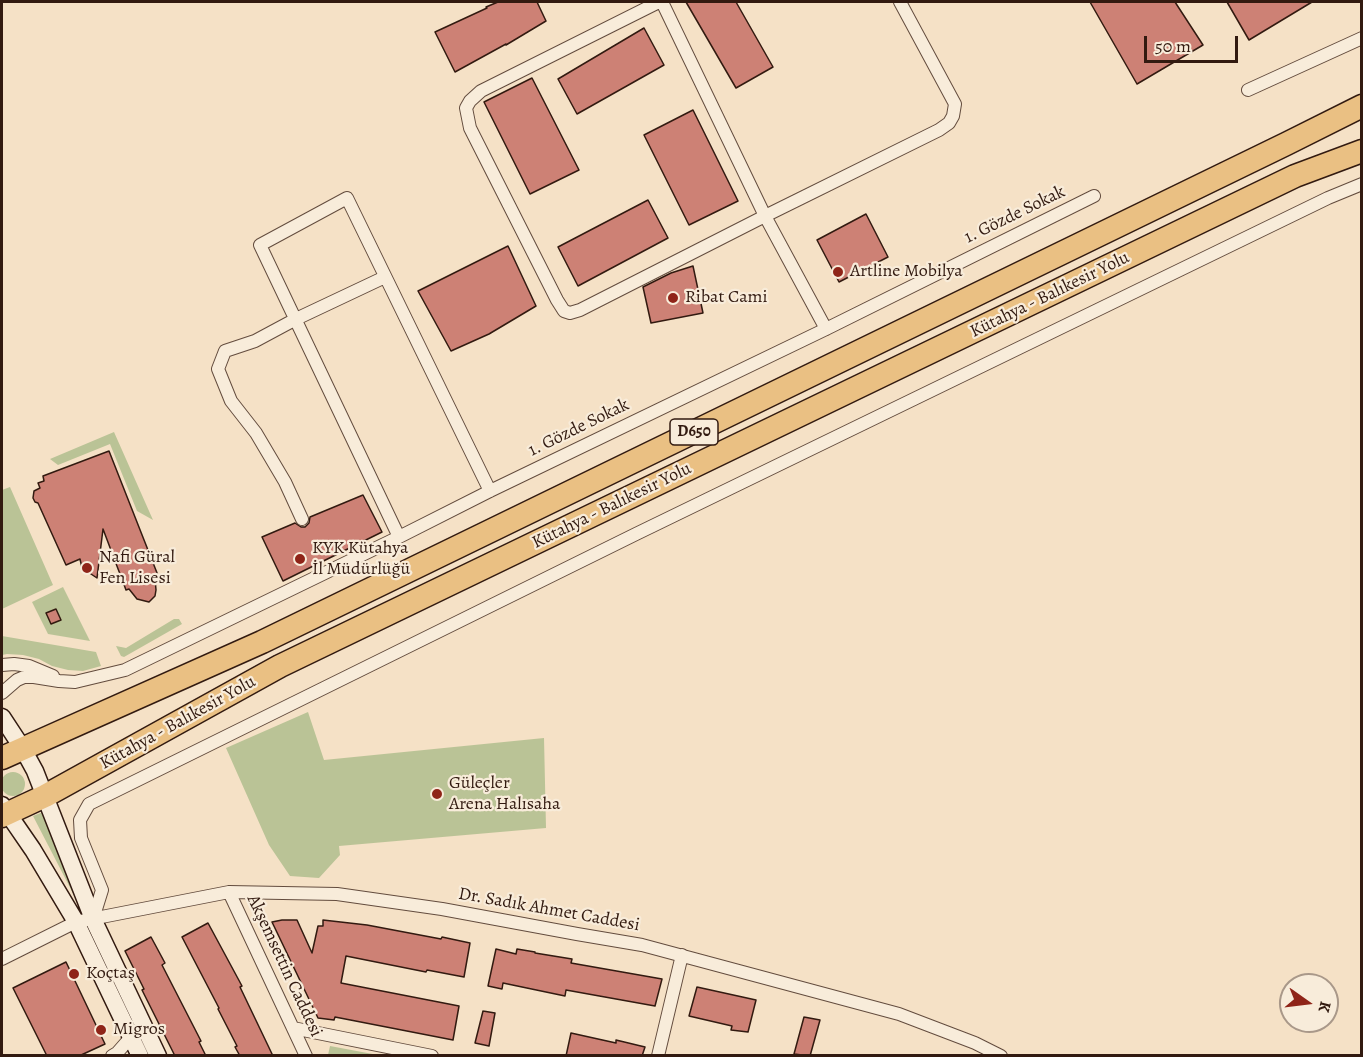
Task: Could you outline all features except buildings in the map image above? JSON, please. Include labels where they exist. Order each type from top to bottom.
[{"type":"highway","name":"Kütahya - Balıkesir Yolu","points":[[2,758],[262,642],[1362,106]]},
{"type":"highway","name":"Kütahya - Balıkesir Yolu","points":[[3,811],[45,796],[280,666],[1285,181],[1362,151]]},
{"type":"main road","points":[[2,717],[35,771],[85,921],[139,1055]]},
{"type":"main road","points":[[3,811],[85,921],[158,1056]]},
{"type":"street","points":[[826,329],[765,216],[660,2],[481,91],[466,108],[470,128],[556,300],[564,311],[570,313],[580,310],[765,216],[939,130],[949,123],[955,104],[900,2]]},
{"type":"street","points":[[1248,90],[1362,38]]},
{"type":"street","points":[[85,921],[102,890],[81,838],[80,819],[88,804],[615,544],[1328,198],[1362,184]]},
{"type":"street","name":"1. Gözde Sokak","points":[[75,682],[125,670],[1094,196]]},
{"type":"street","points":[[399,537],[260,245],[347,198],[490,491]]},
{"type":"street","points":[[302,519],[285,482],[256,434],[231,401],[218,369],[225,351],[255,342],[296,319],[385,277]]},
{"type":"street","points":[[2,665],[29,666],[75,682]]},
{"type":"street","points":[[2,693],[24,677],[75,682]]},
{"type":"street","name":"Dr. Sadık Ahmet Caddesi","points":[[2,959],[85,921],[229,892],[337,894],[442,909],[642,945],[899,1014],[975,1043],[1001,1056]]},
{"type":"street","name":"Akşemsettin Caddesi","points":[[229,892],[306,1056]]},
{"type":"street","points":[[658,1056],[682,955]]},
{"type":"street","points":[[293,1028],[432,1056]]},
{"type":"street","points":[[112,1056],[131,1037]]},
{"type":"green space","points":[[114,432],[153,520],[137,511],[110,444],[58,465],[50,459]]},
{"type":"green space","points":[[10,487],[53,585],[2,609],[2,490]]},
{"type":"green space","points":[[63,587],[90,641],[48,634],[32,602]]},
{"type":"green space","points":[[174,619],[179,619],[182,624],[124,657],[121,656],[116,646],[126,648]]},
{"type":"green space","points":[[2,636],[96,652],[101,666],[83,671],[68,670],[23,655],[2,655]]},
{"type":"green space","name":"Güleçler Arena Halısaha","points":[[308,712],[324,760],[544,738],[546,828],[339,846],[340,855],[319,878],[290,876],[269,845],[226,748]]},
{"type":"green space","points":[[13,772],[22,775],[25,784],[22,793],[13,796],[4,793],[1,784],[4,775]]},
{"type":"green space","points":[[43,812],[79,905],[33,816]]},
{"type":"green space","points":[[330,1046],[378,1055],[328,1055]]},
{"type":"place","name":"Artline Mobilya","points":[[838,272]]},
{"type":"place","name":"Ribat Cami","points":[[673,298]]},
{"type":"place","name":"KYK Kütahya İl Müdürlüğü","points":[[300,559]]},
{"type":"place","name":"Nafi Güral Fen Lisesi","points":[[87,568]]},
{"type":"place","name":"Güleçler Arena Halısaha","points":[[437,794]]},
{"type":"place","name":"Koçtaş","points":[[74,974]]},
{"type":"place","name":"Migros","points":[[101,1030]]}]
